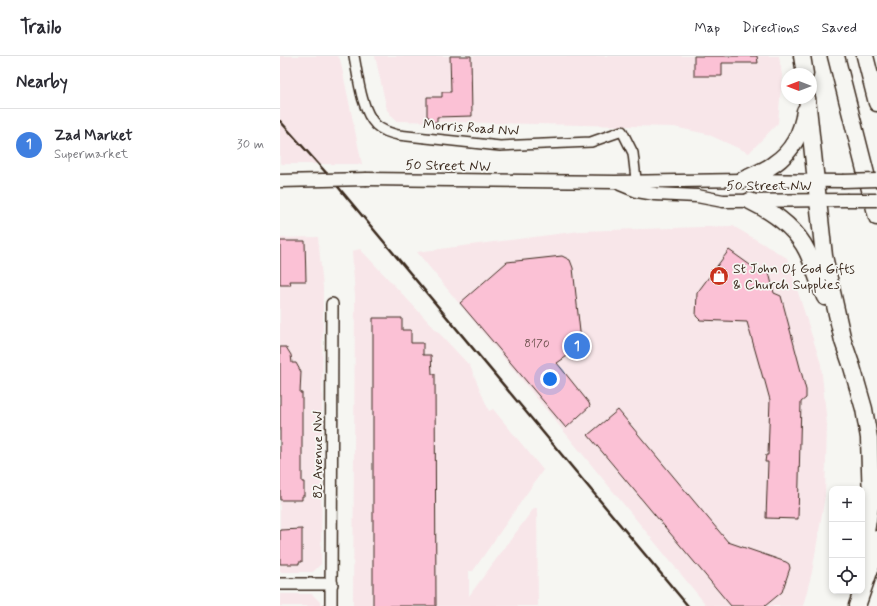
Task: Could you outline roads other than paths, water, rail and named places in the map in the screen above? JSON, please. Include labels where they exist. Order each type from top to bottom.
[{"type":"highway","points":[[802,56],[804,68]]},
{"type":"highway","points":[[836,56],[877,217]]},
{"type":"highway","points":[[865,56],[877,103]]},
{"type":"highway","points":[[742,180],[773,165],[797,139],[803,121],[806,104]]},
{"type":"highway","points":[[808,104],[824,256],[843,341],[864,409],[869,438],[871,501],[865,538]]},
{"type":"highway","points":[[750,201],[762,207],[784,222],[802,243],[828,303],[838,320]]},
{"type":"highway","points":[[857,606],[872,563],[877,539]]},
{"type":"highway","points":[[848,606],[852,594]]},
{"type":"main road","name":"50 Street NW","points":[[280,181],[367,179],[615,182],[637,186],[742,180],[877,180]]},
{"type":"main road","name":"50 Street NW","points":[[637,186],[655,194],[697,196],[724,201],[877,200]]},
{"type":"street","name":"Morris Road NW","points":[[354,56],[369,116],[376,126],[387,132],[398,135],[500,146],[591,142],[622,131],[634,153],[637,186]]},
{"type":"street","name":"82 Avenue NW","points":[[331,606],[332,304]]},
{"type":"street","points":[[280,584],[332,584]]},
{"type":"railway","points":[[280,121],[329,176],[688,606]]},
{"type":"place","name":"St John Of God Gifts & Church Supplies","points":[[719,276]]},
{"type":"place","name":"Zad Market","points":[[577,346]]}]
